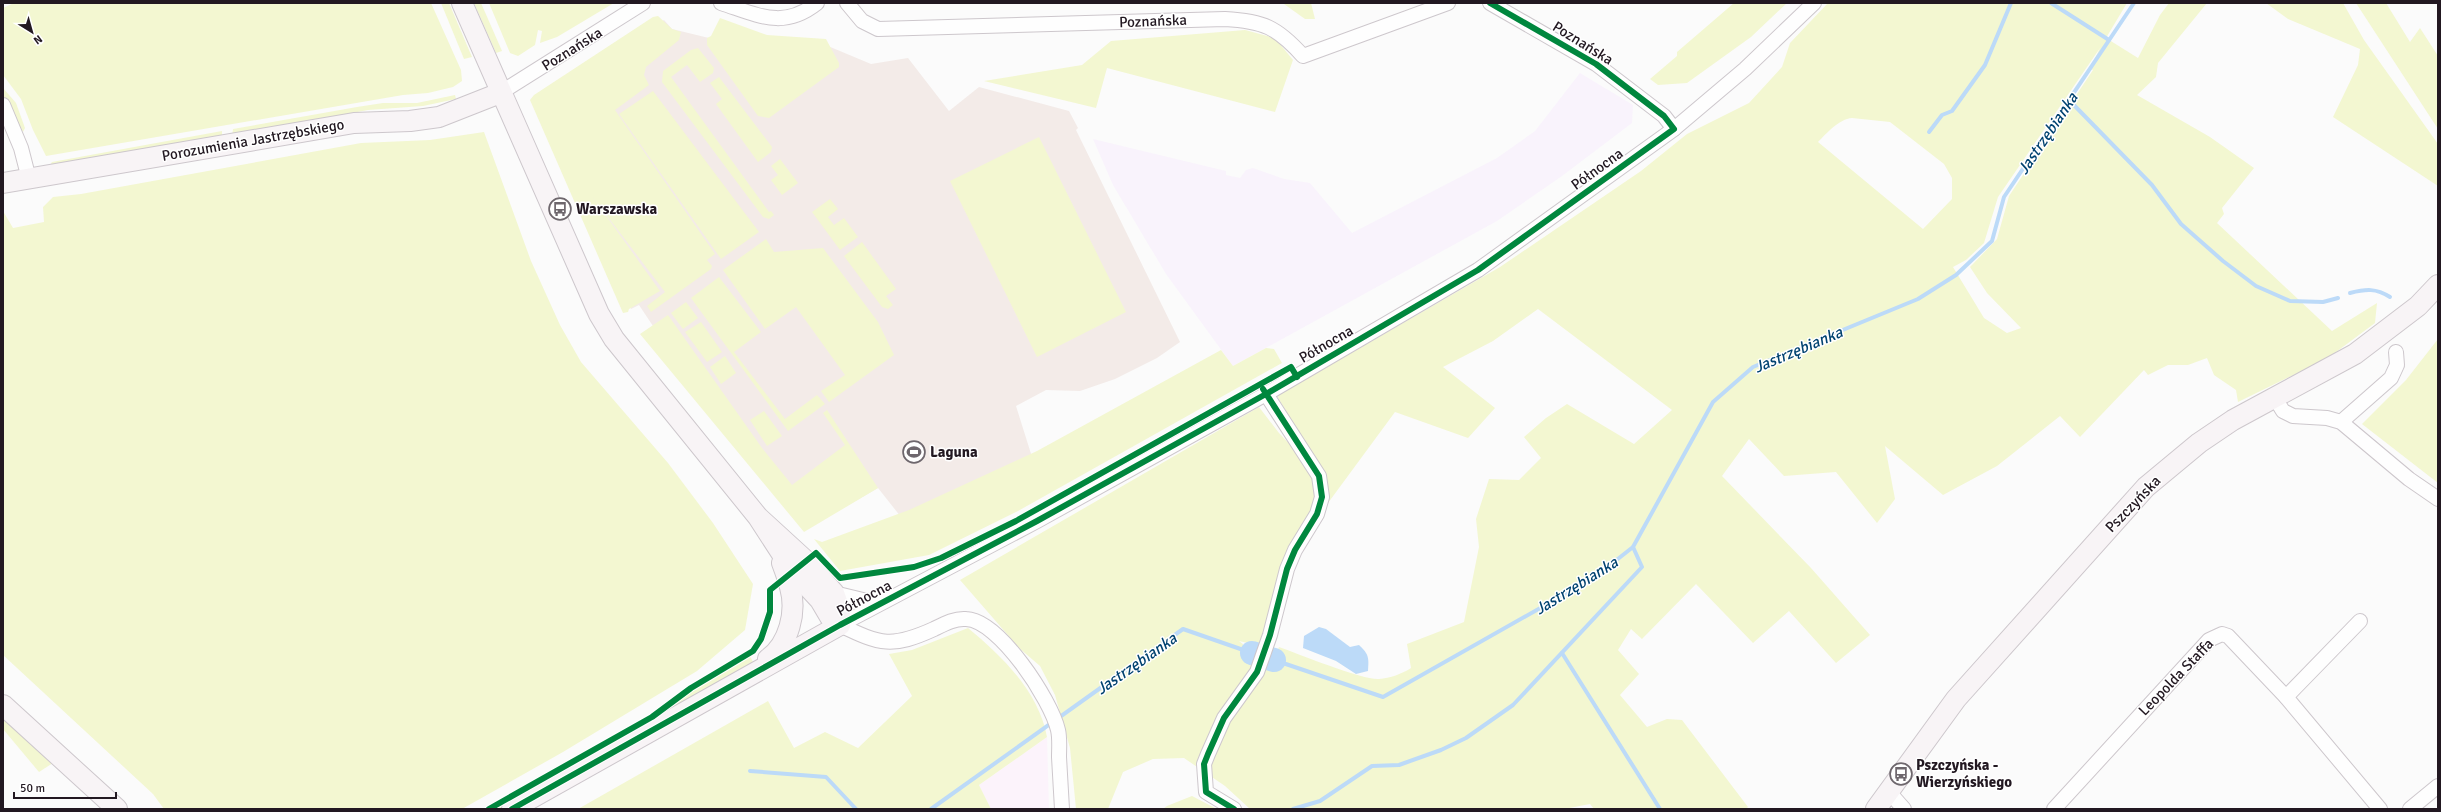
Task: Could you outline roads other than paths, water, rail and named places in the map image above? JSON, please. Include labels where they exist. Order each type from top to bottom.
[{"type":"street","points":[[462,3],[500,93],[599,314],[614,339],[758,517],[793,570],[820,600],[830,617],[840,625],[864,637],[894,643],[909,640],[951,621],[966,619],[972,620],[990,630],[1014,654],[1033,678],[1056,724],[1062,809]]},
{"type":"street","name":"Poznańska","points":[[500,93],[642,3]]},
{"type":"street","points":[[721,3],[772,20],[792,17],[805,13],[818,3]]},
{"type":"street","name":"Poznańska","points":[[847,3],[862,21],[878,30],[1225,19],[1249,20],[1269,26],[1303,56],[1448,3]]},
{"type":"street","name":"Poznańska","points":[[1490,3],[1596,64],[1664,116],[1674,129]]},
{"type":"street","name":"Północna","points":[[512,809],[840,625],[1044,518],[1266,394],[1478,270],[1674,129],[1745,69],[1814,3]]},
{"type":"street","name":"Porozumienia Jastrzębskiego","points":[[3,184],[354,123],[410,121],[439,117],[500,93]]},
{"type":"street","points":[[3,105],[19,144],[29,179]]},
{"type":"street","name":"Pszczyńska","points":[[1876,809],[1956,699],[2146,487],[2199,443],[2233,420],[2355,354],[2418,306],[2438,285]]},
{"type":"street","points":[[2341,422],[2391,378],[2397,365],[2396,352]]},
{"type":"street","points":[[1234,809],[1206,792],[1204,764],[1224,718],[1257,672],[1261,663],[1287,569],[1295,550],[1317,514],[1322,497],[1319,476],[1266,394]]},
{"type":"street","points":[[2274,398],[2283,411],[2293,416],[2327,418],[2341,422],[2409,479],[2438,499]]},
{"type":"street","points":[[758,517],[806,560],[834,593],[840,610],[840,625]]},
{"type":"street","points":[[744,678],[776,653],[790,627],[791,587],[778,546]]},
{"type":"street","points":[[834,593],[867,601],[891,598]]},
{"type":"street","points":[[2286,697],[2360,621]]},
{"type":"street","name":"Leopolda Staffa","points":[[2054,809],[2122,733],[2209,640],[2222,634],[2228,636],[2286,697],[2380,809]]},
{"type":"street","points":[[3,705],[117,809]]},
{"type":"street","points":[[2410,809],[2438,786]]},
{"type":"street","points":[[1889,792],[1904,809]]},
{"type":"water","points":[[1319,627],[1326,629],[1350,647],[1359,645],[1368,656],[1368,671],[1356,674],[1336,661],[1303,648],[1304,636]]},
{"type":"waterway","points":[[1929,132],[1942,115],[1952,111],[1985,65],[2011,3]]},
{"type":"waterway","points":[[2051,3],[2109,40]]},
{"type":"waterway","name":"Jastrzębianka","points":[[1274,660],[1383,697],[1595,577],[1633,547],[1713,402],[1753,367],[1918,299],[1956,275],[1992,241],[2004,197],[2134,3]]},
{"type":"waterway","points":[[2069,100],[2152,185],[2181,224],[2223,261],[2256,286],[2290,301],[2323,302],[2338,298]]},
{"type":"waterway","points":[[2350,293],[2371,290],[2380,292],[2390,297]]},
{"type":"waterway","points":[[1293,809],[1320,801],[1372,766],[1399,765],[1441,750],[1466,738],[1513,705],[1642,567],[1633,547]]},
{"type":"waterway","name":"Jastrzębianka","points":[[931,809],[1183,629],[1252,653]]},
{"type":"waterway","name":"Jastrzębianka","points":[[1252,653],[1274,660]]},
{"type":"waterway","points":[[1562,653],[1660,809]]},
{"type":"waterway","name":"Jastrzębianka","points":[[750,771],[826,777],[856,809]]},
{"type":"place","name":"Warszawska","points":[[560,209]]},
{"type":"place","name":"Laguna","points":[[914,452]]},
{"type":"place","name":"Pszczyńska - Wierzyńskiego","points":[[1901,774]]}]
